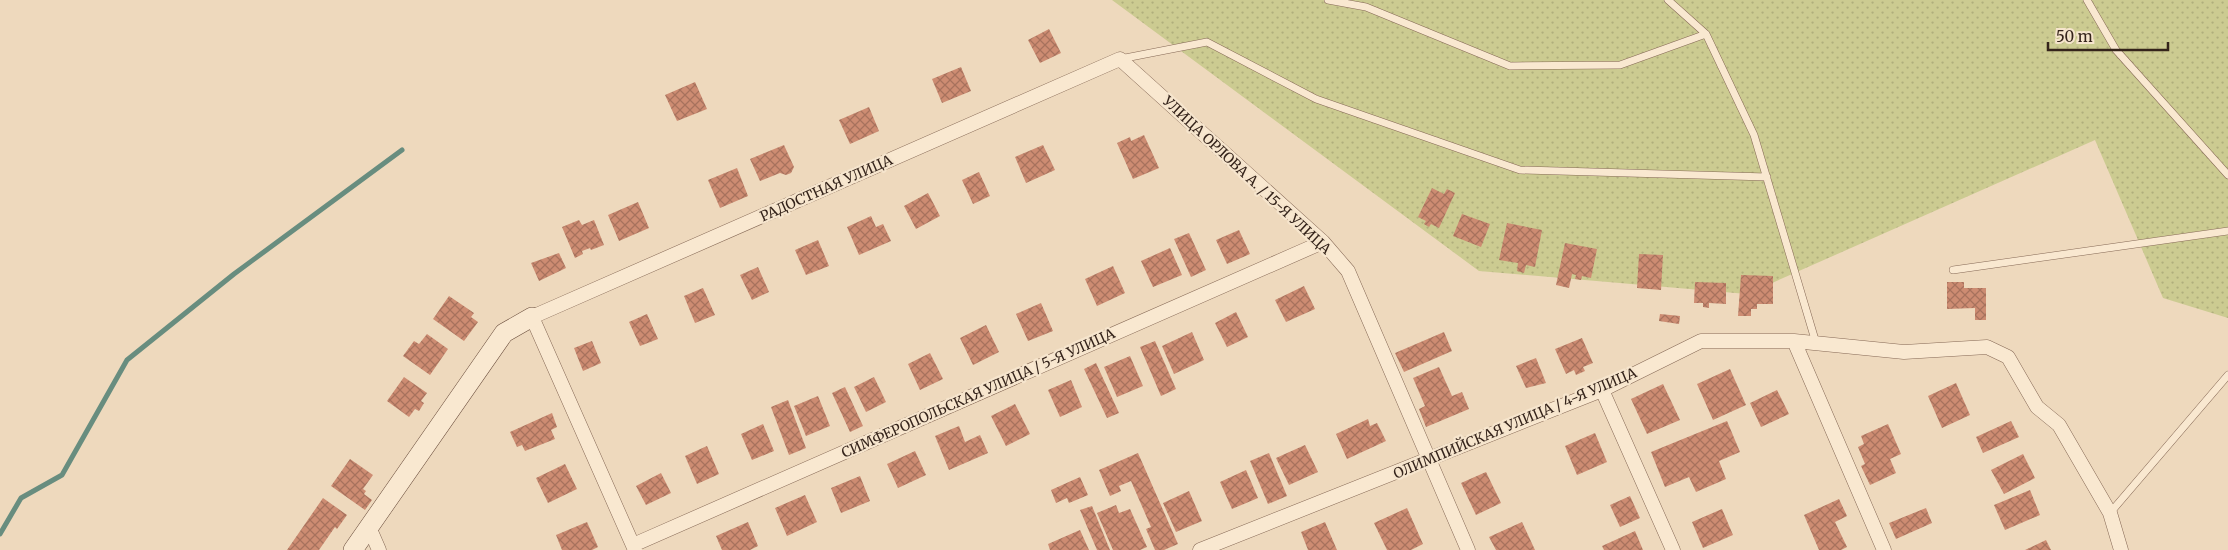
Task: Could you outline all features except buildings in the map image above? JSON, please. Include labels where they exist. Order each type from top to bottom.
[{"type":"street","name":"УЛИЦА ОРЛОВА А. / 15-Я УЛИЦА","points":[[1120,59],[1323,242],[1348,271],[1468,550]]},
{"type":"street","name":"РАДОСТНАЯ УЛИЦА","points":[[532,317],[1120,59]]},
{"type":"street","name":"СИМФЕРОПОЛЬСКАЯ УЛИЦА / 5-Я УЛИЦА","points":[[634,547],[1323,242]]},
{"type":"street","points":[[353,550],[504,333],[532,317],[634,547]]},
{"type":"street","name":"ОЛИМПИЙСКАЯ УЛИЦА / 4-Я УЛИЦА","points":[[1200,550],[1226,545],[1602,390],[1701,341],[1794,341],[1904,352],[1987,347],[2008,357],[2037,407],[2059,425],[2110,513]]},
{"type":"street","points":[[1794,341],[1884,550]]},
{"type":"street","points":[[1602,390],[1673,550]]},
{"type":"street","points":[[2110,513],[2121,550]]},
{"type":"street","points":[[369,527],[379,550]]},
{"type":"lane","points":[[1328,0],[1366,7],[1510,66],[1620,65],[1706,34]]},
{"type":"lane","points":[[1668,0],[1706,34],[1754,135],[1816,343]]},
{"type":"lane","points":[[2087,0],[2116,50],[2228,176]]},
{"type":"lane","points":[[1120,59],[1207,42],[1316,99],[1520,170],[1767,177]]},
{"type":"lane","points":[[1953,270],[2228,231]]},
{"type":"lane","points":[[2110,513],[2228,375]]},
{"type":"shaded area","points":[[1112,0],[2228,0],[2228,318],[2163,298],[2095,140],[1747,294],[1479,271]]},
{"type":"waterway","points":[[0,534],[21,498],[62,475],[127,360],[234,274],[402,150]]}]
